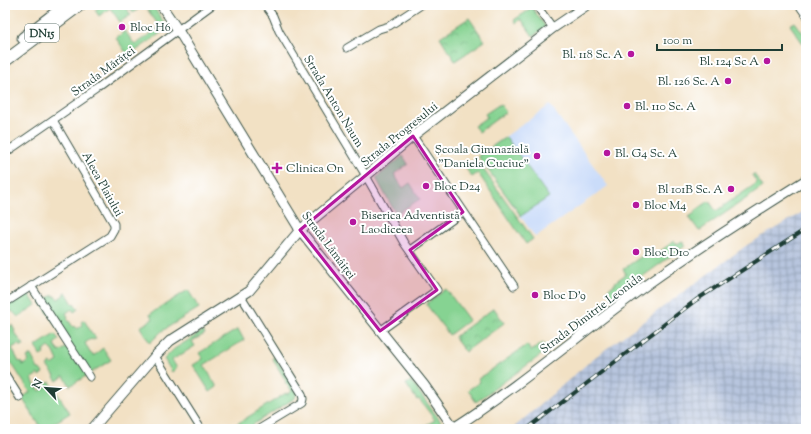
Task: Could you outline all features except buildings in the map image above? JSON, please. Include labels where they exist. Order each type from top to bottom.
[{"type":"main road","name":"DN15","points":[[5,52],[66,5]]},
{"type":"main road","name":"DN15","points":[[5,61],[80,5]]},
{"type":"street","name":"Strada Lămâiței","points":[[161,5],[178,30],[300,230],[424,385],[453,428]]},
{"type":"street","name":"Strada Mărăței","points":[[5,153],[212,5]]},
{"type":"street","name":"Strada Anton Naum","points":[[265,5],[273,16],[278,31],[366,176],[404,243],[437,290],[380,331]]},
{"type":"street","points":[[347,48],[378,29],[390,26],[421,5]]},
{"type":"street","points":[[536,5],[553,28]]},
{"type":"street","name":"Strada Progresului","points":[[92,429],[154,356],[170,341],[241,296],[255,284],[300,230],[413,136],[553,28],[586,5]]},
{"type":"street","points":[[799,5],[806,15]]},
{"type":"street","name":"Aleea Plaiului","points":[[5,303],[110,236],[114,229],[114,224],[53,120]]},
{"type":"street","points":[[413,136],[514,286]]},
{"type":"street","name":"Strada Dimitrie Leonida","points":[[453,428],[506,391],[649,283],[694,252],[806,180]]},
{"type":"street","points":[[410,250],[464,212]]},
{"type":"street","points":[[31,286],[90,377]]},
{"type":"street","points":[[241,296],[302,394],[303,399],[302,403],[259,429]]},
{"type":"street","points":[[154,356],[201,429]]},
{"type":"street","points":[[5,374],[20,398]]},
{"type":"highlighted area","points":[[413,136],[463,212],[410,250],[437,290],[380,331],[300,230]]},
{"type":"shaded area","points":[[550,105],[608,186],[535,237],[478,156]]},
{"type":"shaded area","points":[[806,210],[806,429],[512,429],[595,357],[747,245]]},
{"type":"green space","points":[[102,5],[124,5],[131,15],[120,22],[110,8],[99,16],[95,10]]},
{"type":"green space","points":[[128,5],[144,5],[133,13]]},
{"type":"green space","points":[[144,5],[152,5],[166,25],[165,30],[130,55],[127,54],[116,38],[125,31],[135,45],[160,27]]},
{"type":"green space","points":[[526,5],[530,5],[545,26],[533,36],[521,19],[516,23],[514,20],[529,10]]},
{"type":"green space","points":[[469,18],[485,41],[455,61],[440,37]]},
{"type":"green space","points":[[795,22],[806,37],[806,43],[804,45],[790,25]]},
{"type":"green space","points":[[500,104],[506,112],[479,132],[474,126],[487,117],[485,114]]},
{"type":"green space","points":[[506,137],[549,197],[521,216],[478,156]]},
{"type":"green space","points":[[403,156],[408,164],[394,174],[403,188],[410,183],[420,199],[396,214],[376,178]]},
{"type":"green space","points":[[476,159],[533,239],[526,244],[478,173],[472,177],[464,166]]},
{"type":"green space","points":[[754,174],[763,187],[699,231],[689,217],[709,201],[716,211],[757,183],[752,175]]},
{"type":"green space","points":[[674,241],[677,244],[682,241],[685,246],[614,297],[611,297],[607,290],[626,274],[623,269],[651,250],[655,255]]},
{"type":"green space","points":[[446,289],[469,320],[449,335],[426,304]]},
{"type":"green space","points":[[188,290],[199,308],[162,331],[150,343],[140,327],[153,319],[150,314]]},
{"type":"green space","points":[[66,292],[73,304],[74,303],[78,309],[74,312],[72,309],[66,313],[67,318],[73,327],[74,326],[77,329],[83,325],[81,322],[84,320],[96,338],[85,343],[90,353],[93,356],[103,348],[111,360],[70,386],[64,376],[57,381],[47,366],[58,361],[53,350],[49,347],[43,352],[44,354],[40,356],[36,346],[55,334],[59,340],[54,344],[59,352],[69,346],[41,302],[53,295],[58,299]]},
{"type":"green space","points":[[28,293],[36,305],[18,317],[12,311],[5,315],[5,308]]},
{"type":"green space","points":[[494,308],[504,323],[465,352],[454,337]]},
{"type":"green space","points":[[12,325],[15,331],[14,332],[24,345],[20,347],[19,344],[12,348],[19,362],[20,361],[23,365],[29,361],[27,357],[31,355],[38,369],[40,369],[43,373],[32,378],[36,388],[40,391],[50,382],[70,413],[45,429],[42,429],[22,398],[30,392],[5,353],[5,334],[10,331],[8,328]]},
{"type":"green space","points":[[238,329],[244,340],[204,365],[217,387],[210,392],[193,365],[203,359],[199,353]]},
{"type":"green space","points":[[203,331],[205,334],[192,341],[195,346],[172,360],[177,368],[172,372],[164,359],[174,349]]},
{"type":"green space","points":[[543,343],[548,350],[476,402],[468,390],[480,382],[478,379],[527,345],[531,351]]},
{"type":"green space","points":[[275,357],[297,392],[295,398],[246,429],[229,429],[286,393],[287,395],[292,391],[285,382],[286,381],[272,358]]},
{"type":"green space","points":[[411,381],[441,422],[439,425],[432,428],[419,429],[435,420],[419,399],[417,400],[406,384]]},
{"type":"railway","points":[[527,429],[696,300],[806,229]]},
{"type":"place","name":"Bloc H6","points":[[122,27]]},
{"type":"place","name":"Bl. 118 Sc. A","points":[[631,54]]},
{"type":"place","name":"Bl. 124 Sc A","points":[[767,61]]},
{"type":"place","name":"Bl. 126 Sc. A","points":[[728,81]]},
{"type":"place","name":"Bl. 110 Sc. A","points":[[627,106]]},
{"type":"place","name":"Bl. G4 Sc. A","points":[[607,153]]},
{"type":"place","name":"Școala Gimnazială \"Daniela Cuciuc\"","points":[[537,156]]},
{"type":"place","name":"Clinica On","points":[[277,168]]},
{"type":"place","name":"Bloc D24","points":[[426,186]]},
{"type":"place","name":"Bl 101B Sc. A","points":[[731,189]]},
{"type":"place","name":"Bloc M4","points":[[636,205]]},
{"type":"place","name":"Biserica Adventistă Laodiceea","points":[[353,222]]},
{"type":"place","name":"Bloc D10","points":[[636,252]]},
{"type":"place","name":"Bloc D'9","points":[[535,295]]}]
